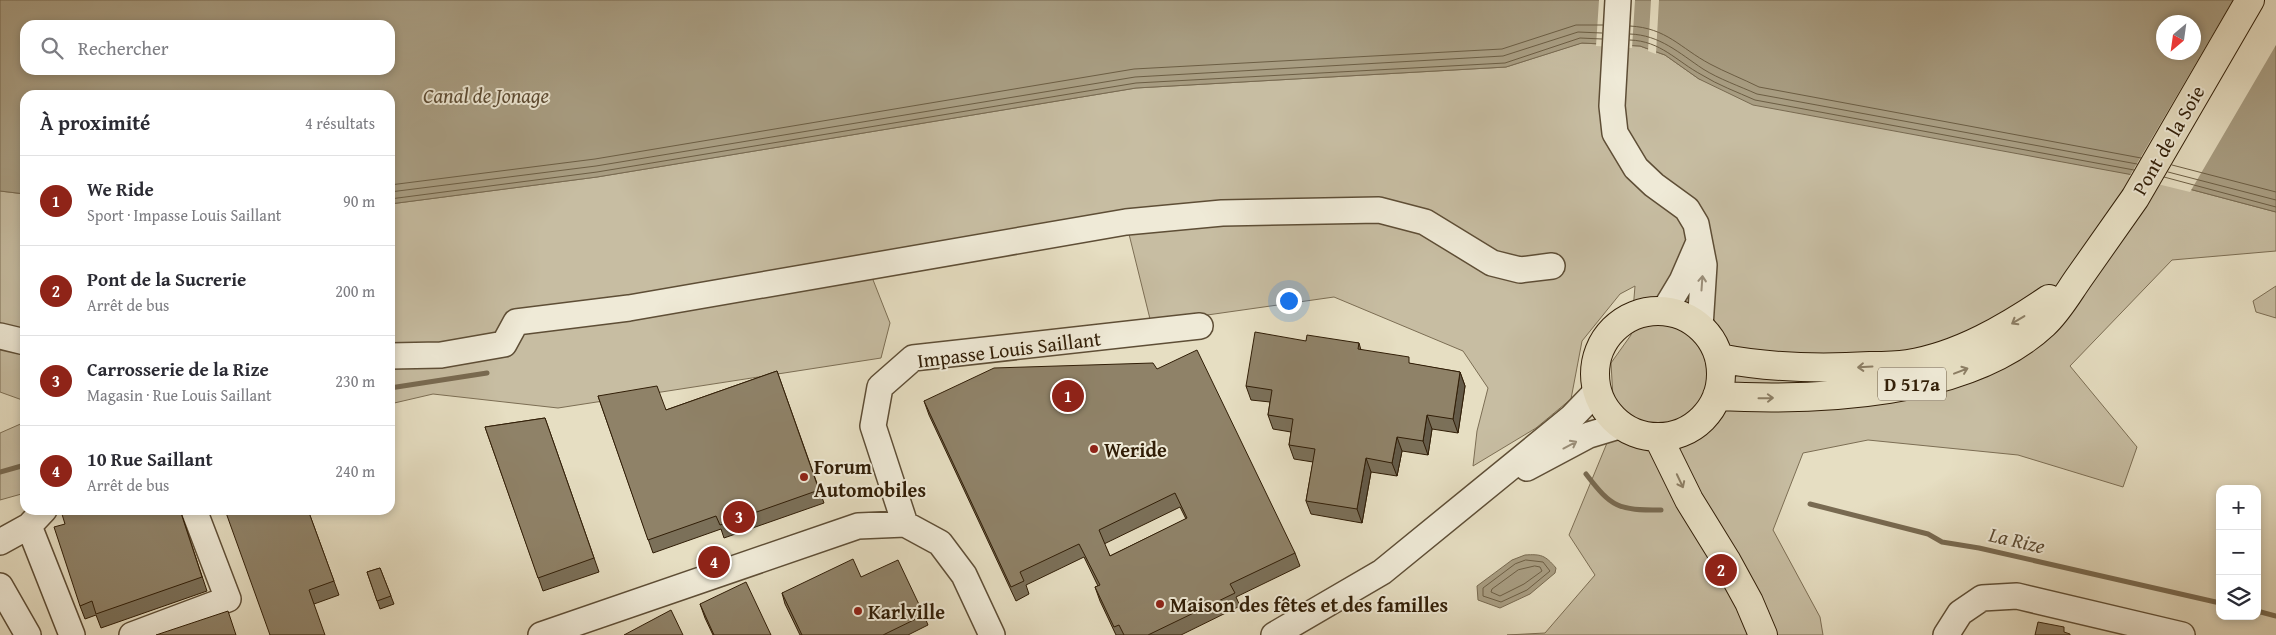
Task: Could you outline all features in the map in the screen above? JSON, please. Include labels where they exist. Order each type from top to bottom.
[{"type":"main road","name":"Pont de la Soie","points":[[2074,285],[2135,198],[2250,0]]},
{"type":"main road","name":"D 517a","points":[[1719,358],[1754,365],[1837,368],[1909,364],[1965,347],[2018,320],[2064,289],[2074,285]]},
{"type":"main road","name":"D 517a","points":[[1717,396],[1756,398],[1817,396],[1898,388],[1959,372],[2013,348],[2036,330],[2062,305],[2074,285]]},
{"type":"main road","points":[[1664,311],[1683,316],[1700,327],[1712,341],[1719,358],[1721,371],[1717,396],[1708,412],[1691,428],[1670,436],[1658,437],[1639,434],[1622,426],[1603,404],[1597,391],[1595,367],[1602,344],[1609,334],[1628,318],[1639,314],[1664,311]]},
{"type":"main road","points":[[1658,437],[1689,500],[1745,593],[1764,635]]},
{"type":"street","points":[[1618,0],[1612,106],[1615,133],[1624,152],[1636,168],[1654,185],[1687,209],[1696,224],[1704,265],[1700,327]]},
{"type":"street","points":[[395,356],[442,355],[504,344],[516,322],[630,308],[1126,222],[1222,213],[1379,210],[1425,222],[1492,263],[1520,270],[1552,266]]},
{"type":"street","points":[[1664,311],[1682,281],[1700,240]]},
{"type":"street","name":"Impasse Louis Saillant","points":[[905,524],[873,426],[880,387],[913,358],[1200,326]]},
{"type":"street","points":[[0,336],[20,341]]},
{"type":"street","points":[[1274,635],[1382,572],[1572,417],[1597,391]]},
{"type":"street","points":[[1481,492],[1589,435],[1622,426]]},
{"type":"street","points":[[132,635],[228,599],[196,515]]},
{"type":"street","points":[[0,542],[37,518],[72,635]]},
{"type":"street","points":[[541,635],[858,526],[905,524],[940,543],[964,575],[992,635]]},
{"type":"street","points":[[0,586],[28,635]]},
{"type":"street","points":[[1946,635],[1960,613],[1982,598],[2017,596],[2182,635]]},
{"type":"shaded area","points":[[1581,43],[1640,46],[1665,55],[1699,79],[2144,177],[2276,212],[2276,251],[2172,260],[2070,366],[2137,447],[2123,487],[2018,455],[1868,440],[1803,453],[1773,530],[1820,617],[1823,635],[1507,635],[1545,633],[1595,575],[1569,535],[1607,443],[1613,398],[1611,363],[1631,335],[1635,286],[1620,294],[1582,341],[1571,399],[1536,428],[1473,466],[1477,431],[1488,388],[1463,351],[1334,297],[1151,323],[1126,222],[866,262],[890,323],[881,358],[558,408],[433,394],[395,403],[395,203],[597,177],[1136,88],[1506,67]]},
{"type":"shaded area","points":[[0,191],[20,193],[20,399],[0,392]]},
{"type":"shaded area","points":[[2276,286],[2276,318],[2256,312],[2253,301]]},
{"type":"shaded area","points":[[20,424],[20,494],[0,500],[0,433]]},
{"type":"water","name":"Canal de Jonage","points":[[0,0],[2276,0],[2276,212],[2144,177],[1753,105],[1699,79],[1665,55],[1640,46],[1582,43],[1506,67],[1136,88],[597,177],[395,203],[395,90],[20,90],[20,193],[0,191]]},
{"type":"water","points":[[1525,555],[1539,555],[1546,558],[1556,568],[1555,573],[1530,594],[1500,608],[1478,600],[1477,586],[1512,560]]},
{"type":"pier","points":[[1599,0],[1635,0],[1632,48],[1596,46]]},
{"type":"pier","points":[[1651,0],[1659,0],[1656,54],[1648,51]]},
{"type":"pier","points":[[2233,0],[2276,0],[2276,45],[2190,192],[2129,177],[2198,60],[2201,60],[2201,54]]},
{"type":"building","points":[[1255,332],[1306,341],[1307,335],[1359,343],[1358,349],[1409,357],[1409,363],[1460,372],[1453,419],[1427,415],[1423,441],[1397,437],[1392,463],[1366,458],[1357,509],[1306,501],[1315,449],[1289,445],[1293,419],[1268,415],[1272,390],[1246,386]]},
{"type":"building","name":"Weride","points":[[1197,350],[1295,553],[1230,584],[1235,593],[1148,635],[1124,635],[1119,625],[1114,627],[1095,587],[1100,585],[1079,544],[1020,572],[1024,581],[1011,587],[924,401],[994,368],[1153,363],[1157,369]],"holes":[[[1175,493],[1187,518],[1110,556],[1099,530]]]},
{"type":"building","points":[[777,371],[819,490],[720,525],[716,516],[648,540],[598,396],[657,386],[666,410]]},
{"type":"building","points":[[545,418],[594,558],[538,578],[485,427]]},
{"type":"building","points":[[62,515],[182,515],[202,577],[96,614],[92,601],[80,606],[54,527],[65,524]]},
{"type":"building","points":[[227,515],[310,515],[334,581],[309,590],[325,635],[270,635]]},
{"type":"building","points":[[853,559],[861,577],[898,560],[924,615],[883,635],[802,635],[782,593]]},
{"type":"building","points":[[380,568],[391,596],[377,601],[367,572]]},
{"type":"building","points":[[746,582],[771,635],[714,635],[700,604]]},
{"type":"building","points":[[671,610],[683,635],[624,635]]},
{"type":"building","points":[[228,611],[236,635],[156,635]]},
{"type":"building","points":[[2038,622],[2064,627],[2064,632],[2070,635],[2035,635]]},
{"type":"waterway","name":"La Rize","points":[[395,387],[487,373]]},
{"type":"waterway","name":"La Rize","points":[[0,472],[20,466]]},
{"type":"waterway","name":"La Rize","points":[[1586,474],[1603,494],[1617,505],[1625,508],[1661,510]]},
{"type":"waterway","name":"La Rize","points":[[1810,504],[1928,534],[1942,542],[1979,548],[2216,602]]},
{"type":"waterway","name":"La Rize","points":[[2261,612],[2276,616]]},
{"type":"place","name":"We Ride","points":[[1068,396]]},
{"type":"place","name":"Weride","points":[[1094,449]]},
{"type":"place","name":"Forum Automobiles","points":[[804,477]]},
{"type":"place","name":"Carrosserie de la Rize","points":[[739,517]]},
{"type":"place","name":"10 Rue Saillant","points":[[714,562]]},
{"type":"place","name":"Pont de la Sucrerie","points":[[1721,570]]},
{"type":"place","name":"Maison des fêtes et des familles","points":[[1160,604]]},
{"type":"place","name":"Karlville","points":[[858,611]]}]
